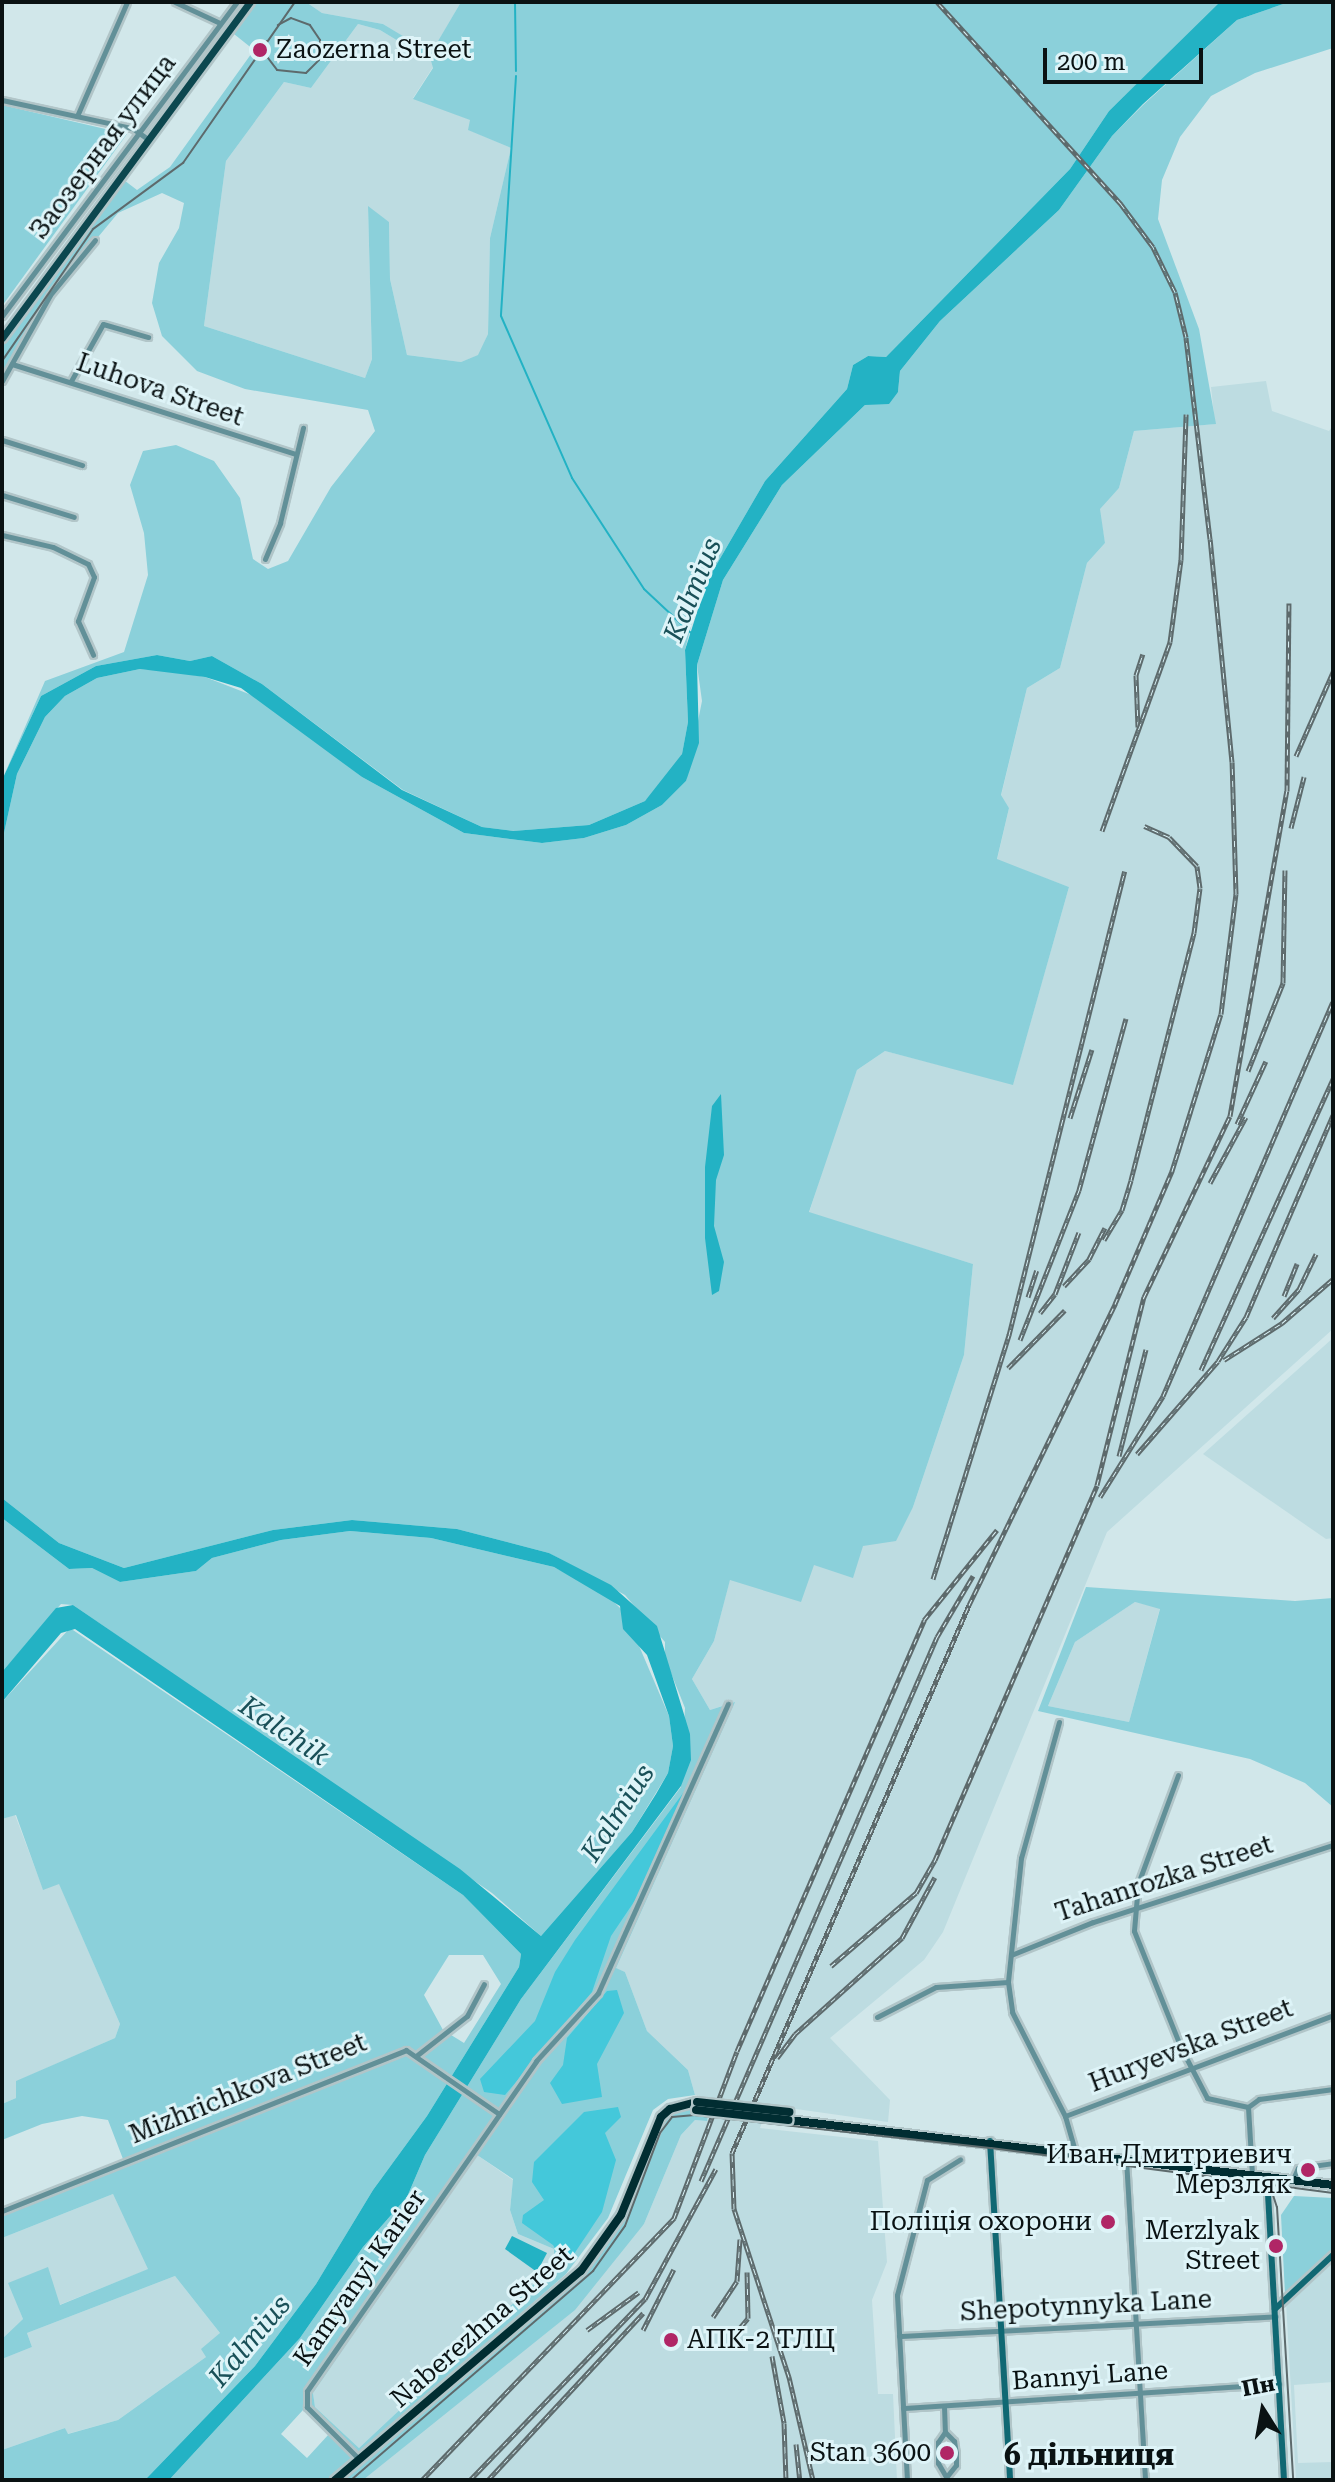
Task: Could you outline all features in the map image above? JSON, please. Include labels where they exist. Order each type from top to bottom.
[{"type":"highway","name":"Naberezhna Street","points":[[335,2480],[588,2264],[621,2215],[657,2123],[679,2106],[990,2141]]},
{"type":"highway","points":[[990,2141],[1333,2185]]},
{"type":"main road","points":[[2,338],[5,328],[250,2]]},
{"type":"street","points":[[77,116],[127,2]]},
{"type":"street","points":[[175,2],[220,23]]},
{"type":"street","name":"Заозерная улица","points":[[2,316],[237,2]]},
{"type":"street","points":[[2,100],[139,132],[148,139]]},
{"type":"street","points":[[2,381],[50,295],[95,240]]},
{"type":"street","points":[[71,381],[103,324],[148,337]]},
{"type":"street","name":"Luhova Street","points":[[12,364],[296,454]]},
{"type":"street","points":[[265,559],[280,523],[303,428]]},
{"type":"street","points":[[2,440],[82,465]]},
{"type":"street","points":[[2,495],[74,517]]},
{"type":"street","points":[[2,535],[53,547],[88,564],[94,577],[78,621],[93,655]]},
{"type":"street","name":"Kamyanyi Karier","points":[[359,2459],[307,2407],[306,2395],[553,2038],[608,1977],[728,1704]]},
{"type":"street","points":[[1059,1722],[1021,1858],[1008,1982],[1018,2026],[1065,2116],[1075,2152]]},
{"type":"street","points":[[1178,1775],[1138,1884],[1135,1937],[1190,2066],[1209,2100],[1248,2107],[1259,2099],[1333,2089]]},
{"type":"street","name":"Tahanrozka Street","points":[[1010,1956],[1136,1910],[1333,1845]]},
{"type":"street","points":[[877,2017],[936,1987],[1008,1982]]},
{"type":"street","points":[[484,1984],[467,2016],[416,2056],[499,2114]]},
{"type":"street","name":"Huryevska Street","points":[[1065,2116],[1190,2066],[1333,2015]]},
{"type":"street","name":"Mizhrichkova Street","points":[[2,2211],[377,2058],[406,2050],[416,2056]]},
{"type":"street","points":[[1248,2107],[1252,2174]]},
{"type":"street","points":[[990,2141],[1010,2480]]},
{"type":"street","points":[[1126,2158],[1145,2480]]},
{"type":"street","points":[[907,2480],[897,2295],[927,2180],[960,2159]]},
{"type":"street","points":[[1293,2179],[1298,2168],[1333,2163]]},
{"type":"street","points":[[1267,2176],[1284,2480]]},
{"type":"street","points":[[1275,2312],[1333,2255]]},
{"type":"street","name":"Shepotynnyka Lane","points":[[899,2336],[1275,2312]]},
{"type":"street","name":"Bannyi Lane","points":[[903,2408],[1279,2384]]},
{"type":"street","points":[[944,2406],[945,2432],[938,2442],[938,2463],[948,2477],[956,2465],[956,2453],[954,2441],[945,2432]]},
{"type":"shaded area","points":[[250,2],[306,2],[322,13],[383,24],[431,53],[461,2],[1222,2],[1109,111],[1070,169],[886,357],[868,356],[853,365],[847,389],[765,481],[707,581],[693,618],[685,650],[688,722],[682,754],[667,779],[645,801],[589,825],[513,831],[482,827],[403,790],[262,684],[212,656],[190,661],[157,655],[96,666],[41,696],[2,780],[45,681],[124,652],[148,575],[144,533],[130,485],[143,451],[176,445],[214,461],[240,498],[253,559],[268,569],[288,561],[331,487],[375,431],[368,410],[245,389],[197,371],[162,336],[152,303],[159,263],[179,228],[184,203],[162,193],[118,213],[50,295],[2,381],[2,340],[120,177],[137,190],[170,167],[254,50],[229,30]],"holes":[[[358,24],[380,30],[431,61],[433,68],[413,99],[470,120],[468,130],[511,148],[490,238],[488,334],[478,355],[461,362],[407,355],[390,279],[389,222],[368,206],[372,359],[365,378],[204,326],[226,161],[284,82],[311,88]]]},
{"type":"shaded area","points":[[306,2],[461,2],[431,54],[383,24],[322,13]]},
{"type":"shaded area","points":[[1289,2],[1333,2],[1333,48],[1255,73],[1211,96],[1180,137],[1162,180],[1158,219],[1199,329],[1216,424],[1134,431],[1119,488],[1100,509],[1105,543],[1087,563],[1060,668],[1027,688],[1001,795],[1009,808],[997,859],[1069,887],[1013,1085],[885,1051],[857,1070],[809,1212],[973,1264],[964,1355],[913,1507],[896,1541],[863,1546],[853,1578],[814,1565],[801,1602],[730,1580],[714,1641],[692,1679],[710,1710],[735,1702],[616,1968],[625,1972],[647,2031],[688,2070],[695,2095],[668,2099],[653,2110],[608,2218],[566,2274],[329,2480],[169,2480],[300,2338],[363,2247],[407,2197],[425,2155],[521,1999],[681,1787],[685,1708],[665,1658],[665,1642],[625,1595],[549,1553],[457,1529],[352,1520],[273,1530],[124,1568],[59,1543],[2,1498],[2,842],[17,774],[45,717],[65,696],[97,678],[140,669],[205,677],[262,699],[362,777],[464,833],[542,843],[584,838],[626,825],[662,805],[686,781],[702,701],[697,665],[723,580],[782,485],[865,405],[898,392],[900,371],[940,321],[1059,210],[1112,136],[1237,20]],"holes":[[[477,2155],[513,2179],[510,2210],[518,2234],[554,2249],[554,2265],[359,2448],[315,2407],[313,2393]],[[303,2410],[329,2434],[307,2458],[281,2434]]]},
{"type":"shaded area","points":[[1289,2],[1237,20],[1143,104],[1112,136],[1059,210],[940,321],[900,371],[898,392],[889,404],[865,405],[782,485],[723,580],[697,665],[699,743],[686,781],[662,805],[626,825],[584,838],[542,843],[464,833],[362,777],[241,688],[205,677],[140,669],[97,678],[65,696],[45,717],[17,774],[2,842],[2,780],[41,696],[96,666],[157,655],[190,661],[212,656],[262,684],[402,790],[482,827],[513,831],[589,825],[645,801],[682,754],[688,722],[685,650],[707,581],[765,481],[847,389],[853,365],[868,356],[886,357],[1070,169],[1109,111],[1218,4]]},
{"type":"shaded area","points":[[358,24],[380,30],[431,61],[433,67],[413,98],[471,120],[469,130],[511,148],[490,238],[488,334],[479,355],[461,362],[407,355],[390,279],[389,222],[368,208],[372,359],[365,378],[204,326],[226,161],[284,82],[311,88]]},
{"type":"shaded area","points":[[2,105],[127,134],[2,306]]},
{"type":"shaded area","points":[[1266,381],[1272,411],[1329,431],[1333,425],[1333,1329],[1107,1532],[943,1932],[924,1960],[830,2038],[890,2100],[888,2122],[768,2105],[760,2128],[878,2141],[887,2262],[872,2300],[878,2394],[893,2394],[897,2480],[363,2480],[644,2224],[681,2135],[695,2120],[707,2121],[713,2098],[695,2095],[688,2070],[647,2031],[625,1972],[615,1968],[734,1702],[710,1710],[692,1679],[714,1641],[730,1579],[814,1565],[863,1546],[913,1507],[964,1355],[973,1264],[809,1213],[838,1122],[857,1070],[885,1051],[1013,1084],[1069,887],[997,860],[1009,808],[1001,796],[1027,688],[1060,668],[1087,563],[1105,543],[1099,508],[1119,488],[1134,431],[1215,424],[1211,387]]},
{"type":"shaded area","points":[[721,1094],[724,1155],[716,1180],[714,1226],[724,1262],[719,1291],[712,1295],[705,1238],[705,1167],[712,1106]]},
{"type":"shaded area","points":[[1333,1338],[1333,1538],[1326,1539],[1203,1454]]},
{"type":"shaded area","points":[[2,1498],[59,1543],[124,1568],[273,1530],[352,1520],[457,1529],[549,1553],[611,1585],[657,1626],[690,1734],[691,1760],[681,1786],[521,1999],[425,2155],[407,2197],[363,2247],[300,2338],[169,2480],[145,2480],[255,2366],[316,2284],[373,2190],[427,2116],[519,1967],[521,1954],[463,1895],[75,1629],[61,1633],[2,1702],[2,1672],[56,1608],[73,1605],[460,1869],[541,1936],[632,1832],[656,1794],[668,1773],[673,1746],[669,1716],[647,1655],[623,1629],[620,1606],[554,1567],[431,1538],[350,1531],[281,1540],[212,1558],[196,1571],[120,1582],[92,1568],[69,1569],[2,1518]]},
{"type":"shaded area","points":[[2,1518],[69,1569],[92,1568],[120,1582],[196,1571],[212,1558],[281,1540],[350,1531],[431,1538],[554,1567],[608,1596],[625,1613],[669,1716],[673,1746],[668,1773],[632,1832],[541,1936],[492,1893],[73,1605],[61,1604],[2,1672]]},
{"type":"shaded area","points":[[1086,1587],[1295,1601],[1333,1598],[1333,1807],[1305,1783],[1250,1759],[1038,1711]],"holes":[[[1135,1602],[1160,1609],[1129,1722],[1048,1706],[1075,1642]]]},
{"type":"shaded area","points":[[1135,1602],[1160,1608],[1129,1722],[1048,1706],[1075,1642]]},
{"type":"shaded area","points":[[70,1628],[463,1895],[521,1954],[519,1967],[427,2116],[373,2190],[316,2284],[255,2366],[145,2480],[2,2480],[2,2450],[65,2428],[68,2434],[118,2420],[206,2357],[201,2349],[220,2333],[175,2276],[27,2333],[32,2347],[2,2359],[2,2339],[23,2319],[8,2283],[48,2267],[60,2305],[148,2269],[113,2194],[2,2238],[2,2207],[123,2159],[108,2120],[82,2116],[42,2124],[2,2140],[2,2104],[16,2098],[16,2081],[115,2038],[120,2024],[59,1884],[43,1890],[16,1815],[2,1819],[2,1702]],"holes":[[[449,1955],[483,1955],[501,1984],[464,2043],[443,2030],[424,1995]]]},
{"type":"shaded area","points":[[686,1789],[648,1881],[611,1936],[592,1992],[505,2095],[484,2092],[480,2079],[535,2021],[555,1972],[575,1940]]},
{"type":"shaded area","points":[[15,1815],[43,1889],[59,1883],[120,2024],[115,2038],[17,2081],[16,2098],[2,2104],[2,1819]]},
{"type":"shaded area","points":[[617,1990],[624,2013],[597,2064],[602,2097],[562,2104],[550,2083],[563,2065],[567,2038],[607,1991]]},
{"type":"shaded area","points":[[618,2107],[621,2117],[605,2133],[616,2160],[602,2212],[572,2257],[562,2260],[553,2245],[522,2223],[523,2215],[544,2200],[532,2182],[534,2162],[584,2112]]},
{"type":"shaded area","points":[[680,2109],[709,2112],[707,2121],[695,2120],[681,2135],[644,2224],[575,2310],[363,2480],[344,2480],[589,2267],[619,2224],[657,2127]]},
{"type":"shaded area","points":[[477,2155],[513,2180],[510,2210],[518,2234],[554,2249],[554,2265],[359,2448],[315,2407],[313,2393]]},
{"type":"shaded area","points":[[113,2194],[149,2269],[59,2305],[9,2283],[23,2319],[2,2339],[2,2238]]},
{"type":"shaded area","points":[[1294,2196],[1333,2198],[1333,2250],[1285,2294],[1281,2215]]},
{"type":"shaded area","points":[[512,2236],[547,2253],[537,2272],[505,2249]]},
{"type":"shaded area","points":[[1333,2260],[1333,2382],[1294,2385],[1298,2463],[1333,2462],[1333,2480],[1296,2480],[1286,2302]]},
{"type":"shaded area","points":[[175,2276],[220,2333],[206,2357],[118,2420],[67,2434],[65,2428],[2,2450],[2,2359],[32,2347],[27,2333]]},
{"type":"waterway","points":[[515,2],[516,71]]},
{"type":"waterway","name":"Kalmius","points":[[516,76],[501,316],[572,478],[644,589],[691,633]]},
{"type":"tram line","points":[[2,361],[93,229],[183,163],[295,2]]},
{"type":"tram line","points":[[267,41],[265,54],[277,70],[306,73],[320,59],[320,40],[310,25],[291,18],[278,25]]},
{"type":"tram line","points":[[351,2480],[593,2271],[625,2226],[660,2133],[672,2117],[695,2115],[991,2148],[1333,2193]]},
{"type":"tram line","points":[[1259,2183],[1272,2192],[1277,2207],[1293,2480]]},
{"type":"railway","points":[[813,2480],[789,2377],[734,2209],[732,2153],[969,1605],[1115,1304],[1172,1171],[1221,1014],[1236,894],[1232,762],[1210,539],[1186,337],[1175,292],[1153,247],[1121,204],[937,2]]},
{"type":"railway","points":[[1102,831],[1170,642],[1181,560],[1186,414]]},
{"type":"railway","points":[[831,1966],[916,1893],[935,1860],[1097,1485],[1144,1297],[1230,1116],[1287,791],[1289,603]]},
{"type":"railway","points":[[1138,727],[1136,675],[1143,654]]},
{"type":"railway","points":[[1296,756],[1333,672]]},
{"type":"railway","points":[[1291,828],[1304,777]]},
{"type":"railway","points":[[1104,1240],[1122,1210],[1131,1180],[1194,933],[1200,888],[1197,866],[1169,837],[1144,826]]},
{"type":"railway","points":[[1248,1071],[1283,983],[1285,870]]},
{"type":"railway","points":[[933,1579],[1009,1335],[1125,871]]},
{"type":"railway","points":[[1100,1497],[1163,1396],[1333,1002]]},
{"type":"railway","points":[[1020,1340],[1079,1190],[1126,1018]]},
{"type":"railway","points":[[1070,1118],[1092,1049]]},
{"type":"railway","points":[[1237,1124],[1266,1061]]},
{"type":"railway","points":[[1201,1370],[1333,1079]]},
{"type":"railway","points":[[1137,1454],[1218,1361],[1246,1317],[1333,1115]]},
{"type":"railway","points":[[1210,1183],[1246,1117]]},
{"type":"railway","points":[[1064,1286],[1089,1259],[1105,1228]]},
{"type":"railway","points":[[1040,1313],[1055,1294],[1079,1232]]},
{"type":"railway","points":[[1273,1318],[1299,1289],[1316,1254]]},
{"type":"railway","points":[[1284,1296],[1297,1264]]},
{"type":"railway","points":[[1028,1297],[1037,1270]]},
{"type":"railway","points":[[1224,1360],[1282,1323],[1333,1279]]},
{"type":"railway","points":[[1008,1368],[1065,1310]]},
{"type":"railway","points":[[1119,1456],[1146,1349]]},
{"type":"railway","points":[[422,2480],[674,2218],[737,2051],[924,1620],[997,1530]]},
{"type":"railway","points":[[701,2181],[937,1637],[973,1576]]},
{"type":"railway","points":[[777,2058],[795,2034],[902,1938],[935,1877]]},
{"type":"railway","points":[[470,2480],[645,2299],[716,2169]]},
{"type":"railway","points":[[713,2317],[737,2281],[740,2239]]},
{"type":"railway","points":[[643,2330],[674,2269]]},
{"type":"railway","points":[[733,2336],[748,2318],[747,2272]]},
{"type":"railway","points":[[587,2330],[639,2292]]},
{"type":"railway","points":[[488,2480],[643,2313]]},
{"type":"railway","points":[[772,2356],[784,2423],[786,2480]]},
{"type":"railway","points":[[796,2444],[800,2480]]},
{"type":"place","name":"Zaozerna Street","points":[[260,50]]},
{"type":"place","name":"Иван Дмитриевич Мерзляк","points":[[1308,2170]]},
{"type":"place","name":"Поліція охорони","points":[[1108,2222]]},
{"type":"place","name":"Merzlyak Street","points":[[1276,2246]]},
{"type":"place","name":"АПК-2 ТЛЦ","points":[[671,2340]]},
{"type":"place","name":"Stan 3600","points":[[947,2453]]},
{"type":"district","name":"6 дільниця","points":[[1089,2455]]},
{"type":"water label","name":"Kalchik","points":[[284,1731]]}]
